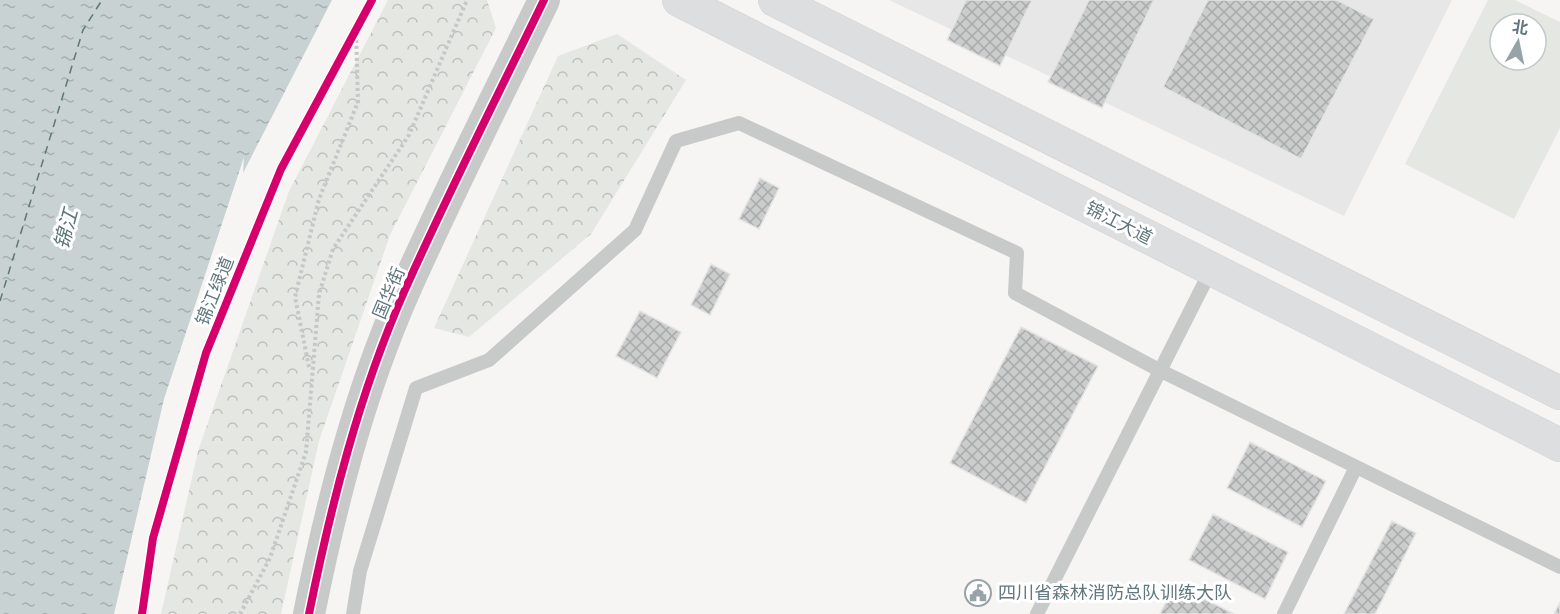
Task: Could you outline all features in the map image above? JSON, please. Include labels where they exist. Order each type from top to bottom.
[{"type":"main road","name":"锦江大道","points":[[679,0],[1560,446]]},
{"type":"main road","points":[[774,0],[1560,393]]},
{"type":"street","name":"国华街","points":[[309,614],[336,495],[361,410],[404,293],[544,0]]},
{"type":"lane","points":[[352,614],[360,570],[416,388],[489,360],[635,230],[676,141],[739,123],[1017,253],[1015,293],[1159,370],[1560,567]]},
{"type":"lane","points":[[1037,614],[1211,270]]},
{"type":"lane","points":[[1284,614],[1356,467]]},
{"type":"path","points":[[240,614],[270,558],[306,452],[310,374],[318,294],[333,249],[409,135],[467,0]]},
{"type":"path","points":[[345,49],[361,19]]},
{"type":"path","points":[[310,374],[295,297],[319,199],[358,102],[356,28]]},
{"type":"shaded area","points":[[889,0],[1452,0],[1344,216]]},
{"type":"green space","points":[[388,0],[487,0],[496,28],[390,235],[319,441],[281,614],[161,614],[198,451],[289,191]]},
{"type":"green space","points":[[1488,0],[1515,0],[1540,12],[1488,12],[1488,72],[1548,72],[1548,16],[1560,22],[1560,128],[1514,219],[1405,164]]},
{"type":"green space","points":[[617,34],[686,80],[591,234],[469,337],[434,328],[558,56]]},
{"type":"water","name":"锦江","points":[[0,0],[332,0],[243,173],[244,157],[164,399],[114,614],[0,614]]},
{"type":"building","points":[[966,0],[1032,0],[1000,66],[947,40]]},
{"type":"building","points":[[1089,0],[1154,0],[1102,108],[1048,82]]},
{"type":"building","points":[[1208,0],[1337,0],[1374,19],[1301,159],[1163,87]]},
{"type":"building","points":[[760,178],[779,188],[759,229],[739,219]]},
{"type":"building","points":[[711,264],[730,274],[710,315],[691,305]]},
{"type":"building","points":[[640,311],[681,332],[657,378],[616,356]]},
{"type":"building","points":[[1021,327],[1098,366],[1026,503],[950,463]]},
{"type":"building","points":[[1250,442],[1326,481],[1302,527],[1227,488]]},
{"type":"building","points":[[1213,514],[1288,552],[1265,599],[1189,560]]},
{"type":"building","points":[[1392,521],[1416,533],[1375,614],[1344,614]]},
{"type":"building","points":[[1175,584],[1234,614],[1160,614]]},
{"type":"building","points":[[1560,602],[1560,614],[1554,614]]},
{"type":"ferry route","points":[[0,301],[83,30],[102,0]]},
{"type":"cycle path","name":"锦江绿道","points":[[142,614],[153,538],[206,353],[281,169],[372,0]]},
{"type":"cycle path","points":[[309,614],[337,491],[373,370],[404,292],[438,218],[544,0]]},
{"type":"place","name":"四川省森林消防总队训练大队","points":[[978,593]]}]
